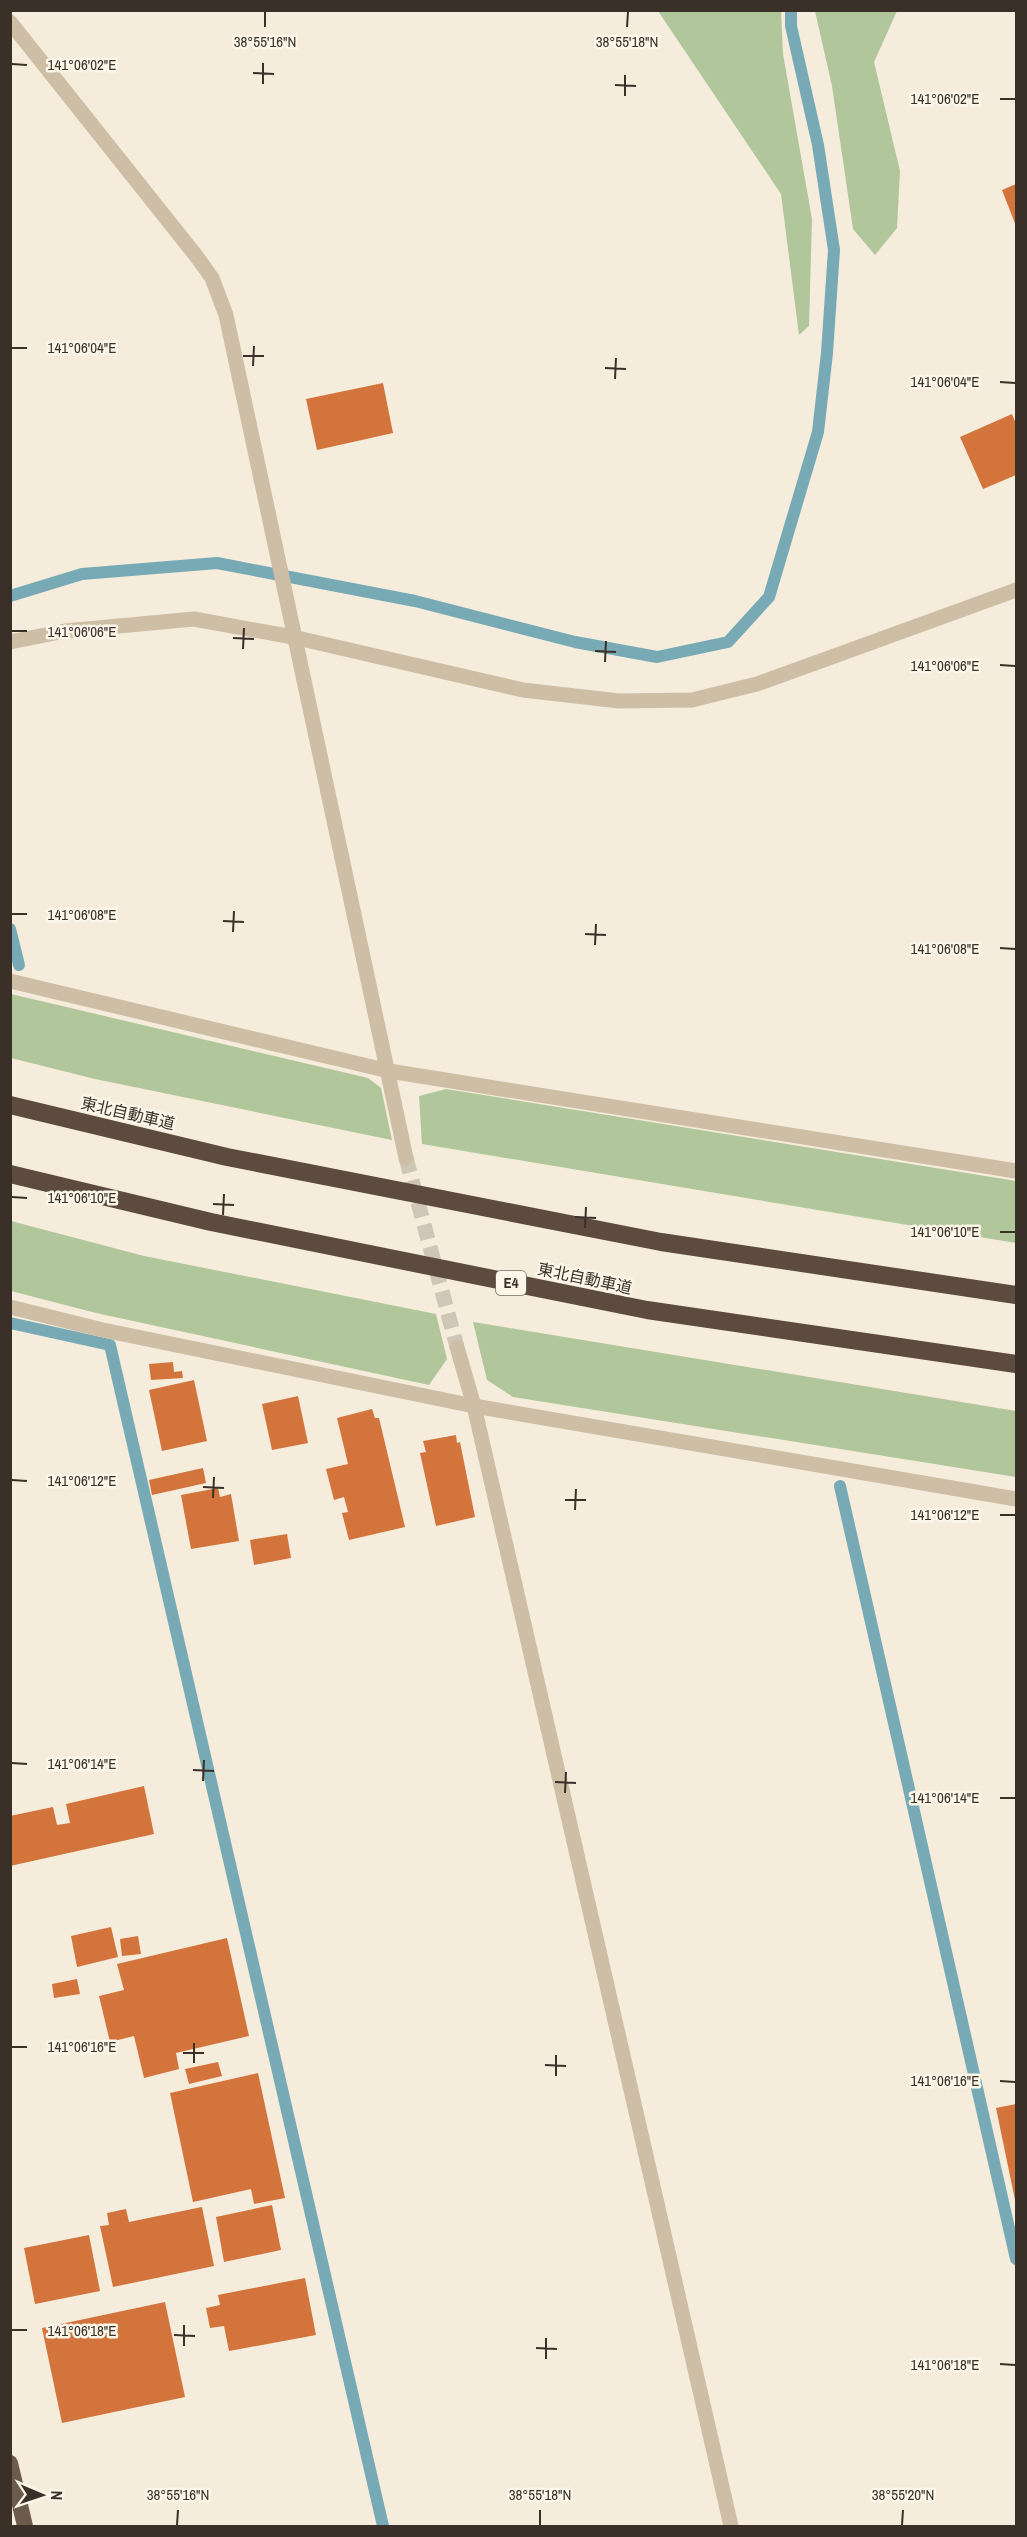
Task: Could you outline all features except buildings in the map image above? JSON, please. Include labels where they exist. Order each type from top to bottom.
[{"type":"highway","name":"東北自動車道","points":[[10,1105],[227,1157],[661,1242],[1017,1295]]},
{"type":"highway","name":"東北自動車道","points":[[10,1174],[211,1221],[646,1310],[1017,1364]]},
{"type":"highway","points":[[10,2463],[25,2526]]},
{"type":"street","points":[[10,22],[212,278],[226,315],[406,1158]]},
{"type":"street","points":[[10,642],[65,631],[194,619],[293,637],[523,690],[620,701],[692,700],[757,684],[1017,590]]},
{"type":"street","points":[[10,981],[389,1071],[1017,1171]]},
{"type":"street","points":[[10,1307],[103,1330],[474,1406],[1017,1499]]},
{"type":"street","points":[[457,1347],[474,1406],[731,2526]]},
{"type":"green space","points":[[658,11],[781,11],[783,54],[812,219],[809,326],[799,335],[781,194]]},
{"type":"green space","points":[[815,11],[897,11],[874,62],[900,171],[897,228],[875,255],[853,229],[832,86]]},
{"type":"green space","points":[[11,994],[368,1078],[381,1088],[392,1140],[95,1079],[11,1058]]},
{"type":"green space","points":[[446,1089],[1016,1181],[1016,1243],[422,1144],[419,1096]]},
{"type":"green space","points":[[11,1221],[144,1256],[436,1314],[447,1359],[429,1385],[96,1313],[11,1291]]},
{"type":"green space","points":[[473,1322],[1016,1411],[1016,1477],[513,1397],[487,1380]]},
{"type":"waterway","points":[[10,596],[82,574],[217,563],[415,601],[575,642],[657,657],[728,642],[769,597],[818,432],[827,353],[834,250],[818,145],[791,26],[791,10]]},
{"type":"waterway","points":[[10,929],[19,965]]},
{"type":"waterway","points":[[10,1323],[110,1345],[383,2526]]},
{"type":"waterway","points":[[840,1486],[1016,2259]]},
{"type":"tunnel","points":[[406,1158],[457,1347]]}]
